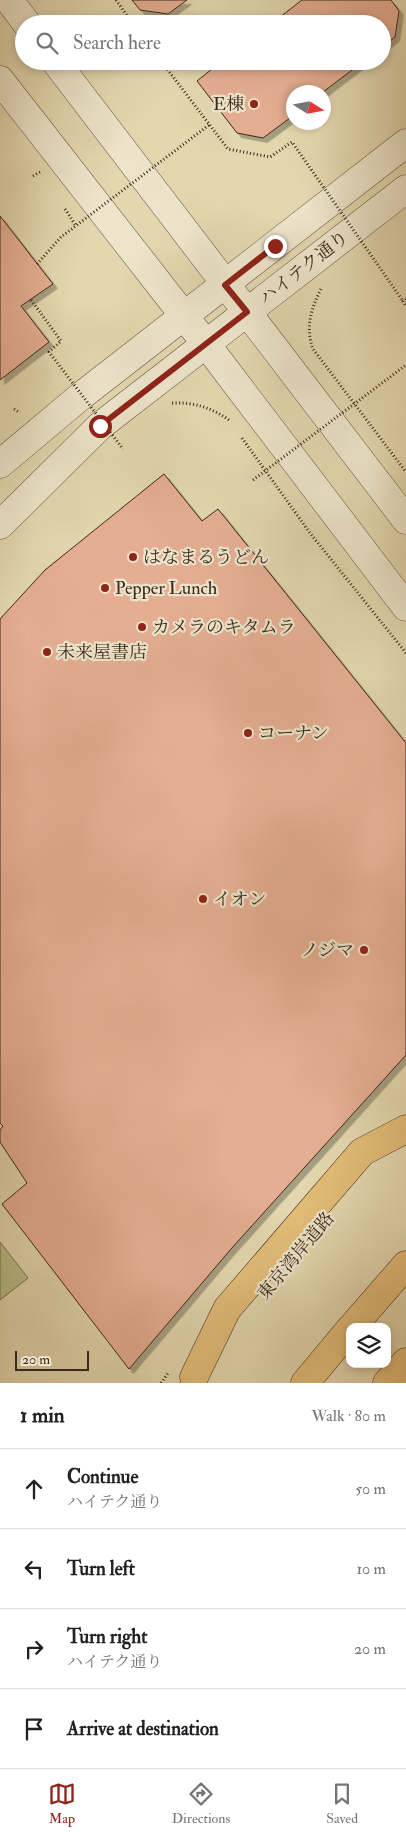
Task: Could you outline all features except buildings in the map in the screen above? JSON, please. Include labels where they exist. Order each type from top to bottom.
[{"type":"highway","points":[[192,1380],[227,1309],[362,1152],[406,1128]]},
{"type":"highway","name":"東京湾岸道路","points":[[192,1380],[344,1200],[406,1133]]},
{"type":"highway","points":[[355,1323],[406,1265]]},
{"type":"highway","points":[[305,1383],[346,1334]]},
{"type":"highway","points":[[388,1383],[406,1362]]},
{"type":"street","points":[[8,0],[20,15]]},
{"type":"street","points":[[62,70],[406,520]]},
{"type":"street","points":[[0,80],[183,317],[206,344],[406,607]]},
{"type":"street","name":"ハイテク通り","points":[[0,464],[81,396],[406,143]]},
{"type":"street","name":"ハイテク通り","points":[[0,525],[100,426],[406,189]]},
{"type":"path","points":[[116,0],[127,15]]},
{"type":"path","points":[[168,70],[228,149],[270,157],[292,142],[404,300],[406,306]]},
{"type":"path","points":[[37,264],[61,237],[209,124]]},
{"type":"path","points":[[33,176],[41,171]]},
{"type":"path","points":[[361,255],[368,249]]},
{"type":"path","points":[[322,287],[312,306],[309,321],[308,336],[313,349],[406,472]]},
{"type":"path","points":[[31,300],[60,341],[49,352],[123,449]]},
{"type":"path","points":[[252,480],[406,365]]},
{"type":"path","points":[[165,406],[173,403],[189,403],[209,408],[229,420],[235,428]]},
{"type":"path","points":[[14,409],[19,414]]},
{"type":"path","points":[[113,442],[120,436]]},
{"type":"path","points":[[240,436],[310,533],[406,653]]},
{"type":"green space","points":[[0,1242],[28,1278],[0,1300]]},
{"type":"place","name":"E棟","points":[[254,104]]},
{"type":"place","name":"はなまるうどん","points":[[133,557]]},
{"type":"place","name":"Pepper Lunch","points":[[105,588]]},
{"type":"place","name":"カメラのキタムラ","points":[[142,627]]},
{"type":"place","name":"未来屋書店","points":[[47,652]]},
{"type":"place","name":"コーナン","points":[[248,733]]},
{"type":"place","name":"イオン","points":[[203,899]]},
{"type":"place","name":"ノジマ","points":[[364,950]]},
{"type":"route","points":[[100,426],[247,312],[225,285],[275,246]]}]
